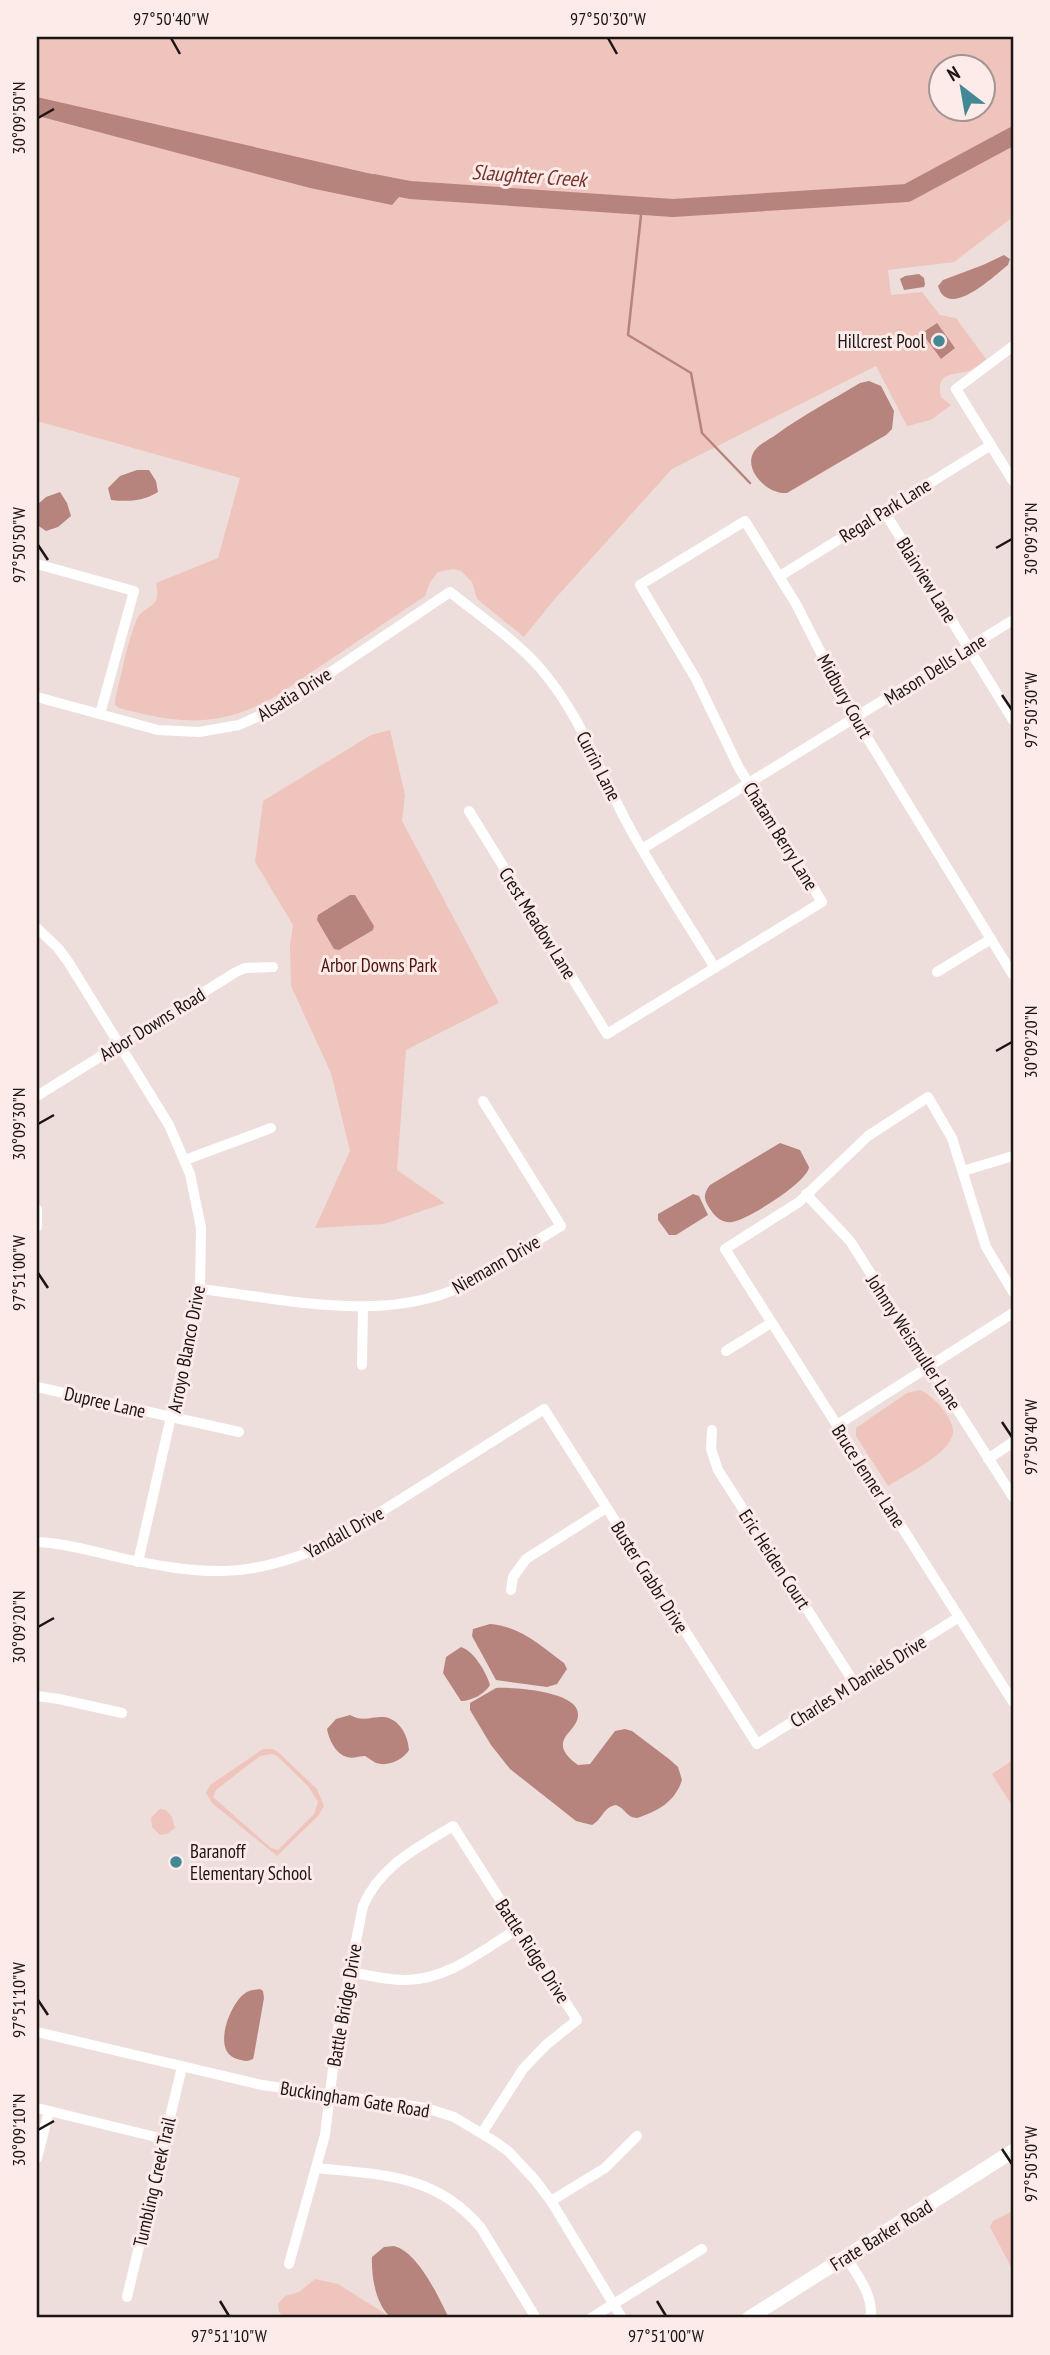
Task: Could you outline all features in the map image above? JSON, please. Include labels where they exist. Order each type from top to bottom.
[{"type":"street","points":[[1013,346],[956,389],[1013,481]]},
{"type":"street","name":"Regal Park Lane","points":[[780,576],[991,445]]},
{"type":"street","name":"Blairview Lane","points":[[884,511],[1013,720]]},
{"type":"street","name":"Midbury Court","points":[[640,585],[745,521],[780,576],[855,718],[1013,975]]},
{"type":"street","points":[[37,564],[134,591],[100,714]]},
{"type":"street","name":"Chatam Berry Lane","points":[[607,1034],[822,902],[748,784],[696,679],[640,585]]},
{"type":"street","name":"Alsatia Drive","points":[[37,696],[158,730],[219,730],[239,725],[270,712],[450,592]]},
{"type":"street","name":"Currin Lane","points":[[450,592],[513,642],[553,685],[583,733],[642,849],[715,968]]},
{"type":"street","name":"Mason Dells Lane","points":[[642,849],[1013,620]]},
{"type":"street","name":"Crest Meadow Lane","points":[[469,811],[607,1034]]},
{"type":"street","name":"Arroyo Blanco Drive","points":[[37,928],[58,948],[164,1116],[185,1160],[201,1228],[200,1289],[138,1562]]},
{"type":"street","points":[[937,972],[991,939]]},
{"type":"street","name":"Arbor Downs Road","points":[[37,1096],[236,972],[245,968],[272,967]]},
{"type":"street","points":[[806,1194],[868,1136],[928,1097],[948,1128],[986,1247],[1013,1292]]},
{"type":"street","name":"Niemann Drive","points":[[200,1289],[363,1308],[405,1304],[448,1293],[561,1226],[483,1101]]},
{"type":"street","points":[[185,1160],[271,1128]]},
{"type":"street","points":[[963,1171],[1013,1156]]},
{"type":"street","name":"Bruce Jenner Lane","points":[[806,1194],[790,1208],[725,1249],[1012,1698]]},
{"type":"street","name":"Johnny Weismuller Lane","points":[[806,1194],[850,1241],[1013,1497]]},
{"type":"street","points":[[37,1209],[37,1227]]},
{"type":"street","points":[[362,1365],[363,1308]]},
{"type":"street","points":[[837,1425],[1013,1313]]},
{"type":"street","points":[[726,1351],[771,1324]]},
{"type":"street","name":"Dupree Lane","points":[[37,1387],[239,1432]]},
{"type":"street","name":"Buster Crabbr Drive","points":[[544,1409],[757,1744]]},
{"type":"street","name":"Yandall Drive","points":[[37,1542],[186,1571],[258,1568],[297,1557],[346,1534],[544,1409]]},
{"type":"street","name":"Eric Heiden Court","points":[[712,1430],[711,1448],[718,1469],[855,1684]]},
{"type":"street","points":[[988,1459],[1013,1443]]},
{"type":"street","points":[[511,1590],[513,1577],[526,1559],[606,1508]]},
{"type":"street","name":"Charles M Daniels Drive","points":[[757,1744],[959,1617]]},
{"type":"street","points":[[37,1696],[122,1713]]},
{"type":"street","name":"Battle Ridge Drive","points":[[453,1826],[578,2020],[546,2045],[523,2069],[482,2133]]},
{"type":"street","name":"Battle Bridge Drive","points":[[289,2264],[325,2135],[337,2035],[358,1921],[372,1888],[392,1865],[453,1826]]},
{"type":"street","points":[[350,1972],[405,1980],[428,1978],[450,1970],[517,1928]]},
{"type":"street","name":"Buckingham Gate Road","points":[[37,2032],[262,2085],[426,2108],[454,2117],[509,2152],[525,2168],[551,2202],[622,2318]]},
{"type":"street","name":"Tumbling Creek Trail","points":[[127,2297],[182,2067]]},
{"type":"street","points":[[37,2158],[43,2110],[164,2139]]},
{"type":"street","points":[[551,2202],[605,2168],[637,2136]]},
{"type":"street","name":"Frate Barker Road","points":[[748,2318],[765,2314],[846,2257],[1013,2151]]},
{"type":"street","points":[[317,2168],[412,2180],[444,2194],[470,2215],[481,2228],[536,2318]]},
{"type":"street","points":[[591,2318],[702,2249]]},
{"type":"street","points":[[846,2257],[866,2289],[871,2310],[871,2316],[868,2318]]},
{"type":"green space","points":[[37,37],[1013,37],[1013,217],[954,262],[888,270],[891,295],[922,292],[940,315],[956,318],[986,359],[970,370],[949,375],[942,380],[941,397],[951,405],[931,420],[907,426],[876,366],[672,469],[524,637],[477,599],[472,582],[461,571],[453,569],[438,572],[430,582],[425,596],[276,696],[255,707],[217,719],[199,720],[161,718],[119,708],[115,705],[115,700],[137,619],[157,598],[156,583],[218,558],[240,478],[37,421]]},
{"type":"green space","name":"Arbor Downs Park","points":[[390,730],[405,795],[402,821],[499,1003],[406,1050],[397,1170],[445,1203],[384,1224],[315,1228],[350,1151],[331,1073],[291,986],[290,945],[293,925],[255,862],[263,801],[371,735]]},
{"type":"green space","points":[[920,1390],[928,1394],[945,1412],[953,1433],[950,1441],[936,1456],[888,1486],[856,1436],[856,1428],[907,1393]]},
{"type":"green space","points":[[263,1749],[273,1749],[317,1789],[324,1806],[319,1815],[277,1856],[212,1803],[206,1793],[210,1785]],"holes":[[[260,1756],[277,1756],[308,1786],[318,1802],[314,1814],[278,1850],[271,1848],[213,1797],[216,1790]]]},
{"type":"green space","points":[[1013,1760],[1013,1807],[992,1774]]},
{"type":"green space","points":[[160,1809],[166,1810],[172,1817],[175,1828],[160,1835],[152,1827],[151,1818]]},
{"type":"green space","points":[[1013,2211],[1013,2271],[990,2227],[993,2221]]},
{"type":"green space","points":[[315,2279],[338,2284],[392,2318],[285,2318],[279,2312],[278,2304],[285,2296],[299,2292]]},
{"type":"shaded area","points":[[37,97],[398,180],[399,197],[392,205],[310,188],[38,116]]},
{"type":"shaded area","points":[[1004,255],[1010,259],[1008,265],[983,285],[961,297],[951,299],[943,296],[938,286],[943,280]]},
{"type":"shaded area","points":[[919,274],[924,278],[924,287],[904,290],[900,279]]},
{"type":"shaded area","name":"Hillcrest Pool","points":[[937,323],[955,348],[941,359],[922,333]]},
{"type":"shaded area","points":[[869,381],[881,386],[894,411],[892,429],[886,435],[787,493],[772,490],[759,479],[751,465],[757,448],[818,408],[860,383]]},
{"type":"shaded area","points":[[137,470],[149,470],[156,481],[158,492],[136,500],[111,500],[108,488],[120,476]]},
{"type":"shaded area","points":[[60,492],[71,516],[58,527],[46,531],[37,525],[37,505],[46,497]]},
{"type":"shaded area","points":[[350,895],[355,895],[374,926],[373,930],[339,950],[334,949],[317,920],[318,915]]},
{"type":"shaded area","points":[[780,1143],[800,1150],[809,1167],[806,1174],[776,1199],[740,1220],[728,1222],[717,1217],[705,1199],[710,1185]]},
{"type":"shaded area","points":[[693,1194],[699,1196],[708,1215],[676,1235],[669,1235],[658,1220],[658,1214]]},
{"type":"shaded area","points":[[490,1624],[521,1633],[564,1663],[567,1669],[557,1684],[547,1687],[496,1680],[472,1636],[473,1629]]},
{"type":"shaded area","points":[[461,1647],[479,1663],[490,1685],[477,1696],[461,1701],[443,1673],[446,1657]]},
{"type":"shaded area","points":[[496,1688],[544,1692],[576,1707],[577,1721],[563,1743],[568,1756],[578,1765],[590,1764],[615,1731],[625,1729],[632,1731],[678,1767],[682,1780],[679,1788],[665,1805],[637,1818],[616,1805],[608,1808],[592,1825],[576,1821],[510,1769],[491,1745],[470,1710],[470,1703]]},
{"type":"shaded area","points":[[350,1715],[366,1719],[383,1717],[394,1720],[405,1733],[409,1750],[399,1760],[385,1764],[376,1763],[365,1756],[351,1758],[343,1755],[329,1738],[327,1729],[336,1719]]},
{"type":"shaded area","points":[[260,1989],[264,1998],[253,2059],[237,2059],[229,2055],[225,2047],[225,2028],[239,1999],[250,1991]]},
{"type":"shaded area","points":[[394,2246],[403,2250],[419,2266],[449,2318],[392,2318],[387,2313],[378,2299],[372,2273],[372,2257],[384,2247]]},
{"type":"waterway","name":"Slaughter Creek","points":[[374,183],[410,190],[673,208],[907,193],[1013,136]]},
{"type":"waterway","points":[[642,206],[628,335],[691,373],[702,433],[750,483]]},
{"type":"place","name":"Hillcrest Pool","points":[[939,341]]},
{"type":"place","name":"Baranoff Elementary School","points":[[176,1862]]}]
